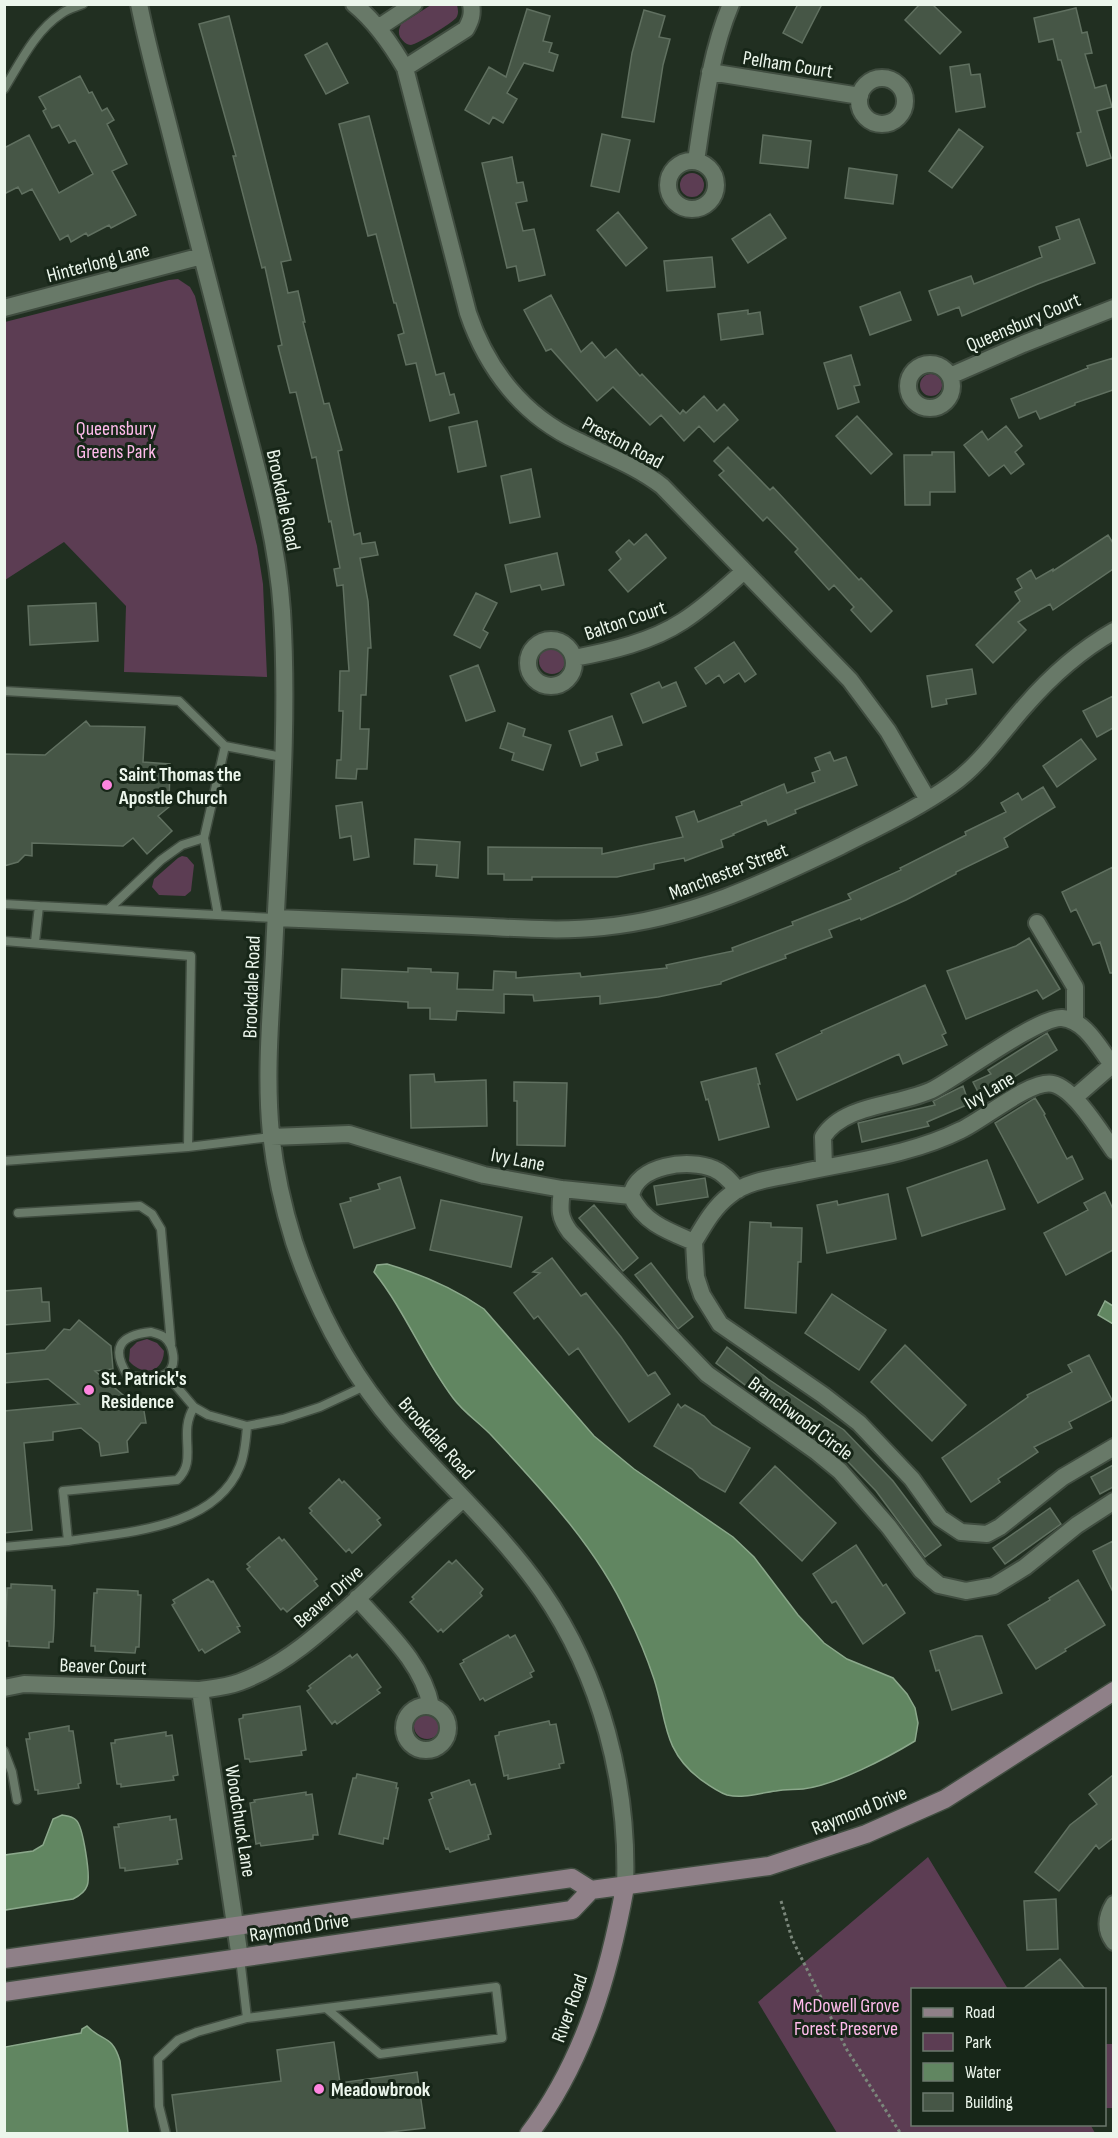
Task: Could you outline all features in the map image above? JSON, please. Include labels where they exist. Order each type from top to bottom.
[{"type":"street","name":"Brookdale Road","points":[[139,4],[254,457],[271,534],[282,607],[284,687],[269,1103],[271,1137],[280,1189],[294,1240],[313,1291],[334,1335],[365,1386],[394,1424],[501,1540],[541,1590],[565,1628],[589,1680],[614,1761],[624,1835],[625,1887]]},
{"type":"street","name":"Preston Road","points":[[354,4],[378,28],[405,68],[468,313],[476,336],[496,373],[510,391],[542,420],[578,441],[632,465],[662,486],[850,681],[888,731],[928,800]]},
{"type":"street","points":[[378,28],[414,4]]},
{"type":"street","points":[[405,68],[466,29],[471,21],[471,4]]},
{"type":"street","points":[[696,161],[710,72],[717,44],[732,4]]},
{"type":"street","name":"Pelham Court","points":[[710,72],[860,96]]},
{"type":"street","name":"Hinterlong Lane","points":[[4,308],[202,256]]},
{"type":"street","name":"Queensbury Court","points":[[950,376],[1113,308]]},
{"type":"street","name":"Balton Court","points":[[574,658],[628,645],[682,622],[706,605],[744,571]]},
{"type":"street","name":"Manchester Street","points":[[275,918],[559,930],[602,928],[651,920],[701,907],[767,881],[889,822],[928,800],[963,776],[992,747],[1025,706],[1056,673],[1088,646],[1113,631]]},
{"type":"street","points":[[1037,923],[1075,987],[1075,1022],[1088,1034],[1113,1066],[1074,1098]]},
{"type":"street","name":"Ivy Lane","points":[[824,1167],[823,1137],[834,1124],[844,1118],[867,1109],[913,1098],[929,1091],[955,1078],[1046,1021],[1062,1018],[1075,1022]]},
{"type":"street","name":"Ivy Lane","points":[[694,1242],[720,1204],[738,1190],[766,1180],[898,1152],[932,1142],[961,1130],[1021,1093],[1046,1083],[1055,1084],[1074,1098],[1113,1150]]},
{"type":"street","name":"Ivy Lane","points":[[271,1137],[350,1134],[484,1174],[562,1189],[631,1196]]},
{"type":"street","points":[[694,1242],[654,1224],[637,1208],[631,1196],[632,1188],[643,1178],[668,1165],[691,1163],[716,1170],[738,1190]]},
{"type":"street","name":"Branchwood Circle","points":[[562,1189],[559,1212],[570,1232],[707,1374],[840,1471],[889,1527],[921,1570],[939,1585],[966,1591],[994,1586],[1011,1577],[1077,1525],[1113,1501]]},
{"type":"street","name":"Branchwood Circle","points":[[694,1242],[696,1277],[702,1295],[720,1324],[859,1423],[912,1479],[940,1518],[961,1532],[987,1534],[1000,1527],[1063,1477],[1113,1447]]},
{"type":"street","name":"Beaver Drive","points":[[200,1690],[225,1687],[240,1682],[280,1661],[325,1628],[463,1499]]},
{"type":"street","points":[[357,1598],[417,1668],[431,1706]]},
{"type":"street","name":"Beaver Court","points":[[4,1688],[24,1684],[200,1690]]},
{"type":"street","name":"Woodchuck Lane","points":[[200,1690],[240,1959]]},
{"type":"street","name":"Raymond Drive","points":[[4,1959],[572,1878],[591,1890],[769,1866],[880,1829],[945,1799],[1113,1690]]},
{"type":"street","name":"River Road","points":[[529,2133],[562,2085],[590,2025],[604,1980],[625,1887]]},
{"type":"street","name":"Raymond Drive","points":[[4,1992],[572,1910],[591,1890]]},
{"type":"street","points":[[1113,1904],[1107,1920],[1107,1929],[1113,1942]]},
{"type":"lane","points":[[4,89],[28,49],[61,9],[83,4]]},
{"type":"lane","points":[[4,691],[179,701],[225,746],[282,757]]},
{"type":"lane","points":[[218,915],[204,838],[225,746]]},
{"type":"lane","points":[[109,909],[161,860],[182,845],[204,838]]},
{"type":"lane","points":[[4,904],[275,918]]},
{"type":"lane","points":[[35,942],[39,906]]},
{"type":"lane","points":[[4,941],[191,956],[188,1147]]},
{"type":"lane","points":[[4,1161],[188,1147],[271,1137]]},
{"type":"lane","points":[[18,1213],[140,1206],[153,1214],[161,1229],[174,1359],[166,1374],[143,1378],[128,1376],[119,1362],[119,1352],[123,1341],[135,1334],[151,1332],[163,1336],[171,1344]]},
{"type":"lane","points":[[166,1374],[194,1407],[208,1415],[247,1426],[283,1419],[320,1407],[365,1386]]},
{"type":"lane","points":[[68,1541],[63,1491],[177,1480],[184,1474],[188,1464],[187,1418],[194,1407]]},
{"type":"lane","points":[[4,1547],[68,1541],[143,1530],[174,1522],[199,1512],[228,1486],[240,1466],[247,1426]]},
{"type":"lane","points":[[4,1751],[12,1772],[17,1800]]},
{"type":"lane","points":[[240,1959],[247,2018]]},
{"type":"lane","points":[[166,2133],[159,2106],[158,2059],[178,2040],[197,2032],[247,2018],[327,2008],[496,1987],[502,2038],[380,2054],[327,2008]]},
{"type":"path","points":[[781,1901],[792,1939],[847,2050],[901,2133]]},
{"type":"green space","points":[[431,5],[457,5],[457,16],[435,33],[411,45],[406,44],[399,35],[401,24]]},
{"type":"green space","points":[[692,173],[700,177],[704,185],[700,193],[692,197],[684,193],[680,185],[684,177]]},
{"type":"green space","name":"Queensbury Greens Park","points":[[178,279],[190,287],[195,296],[257,546],[263,584],[267,677],[124,672],[126,606],[64,542],[5,580],[5,322]]},
{"type":"green space","points":[[927,374],[935,374],[942,381],[942,389],[935,396],[927,396],[920,389],[920,381]]},
{"type":"green space","points":[[552,648],[561,652],[565,661],[561,670],[552,674],[543,670],[539,661],[543,652]]},
{"type":"green space","points":[[182,856],[187,857],[194,865],[191,891],[185,896],[159,895],[152,887],[154,879]]},
{"type":"green space","points":[[147,1339],[157,1343],[164,1351],[160,1364],[151,1370],[140,1369],[129,1361],[130,1349],[137,1342]]},
{"type":"green space","points":[[427,1713],[436,1717],[440,1726],[436,1735],[427,1739],[418,1735],[414,1726],[418,1717]]},
{"type":"green space","name":"McDowell Grove Forest Preserve","points":[[928,1857],[1007,1988],[911,1988],[911,2126],[1091,2126],[1095,2133],[837,2133],[758,2002]]},
{"type":"green space","points":[[1106,2044],[1113,2044],[1113,2108],[1106,2108]]},
{"type":"water","points":[[387,1264],[437,1283],[484,1309],[594,1436],[634,1469],[733,1537],[754,1557],[798,1615],[824,1643],[847,1659],[893,1678],[907,1694],[915,1708],[918,1723],[915,1741],[846,1777],[803,1789],[733,1796],[720,1792],[700,1779],[688,1768],[672,1745],[648,1663],[635,1631],[601,1567],[568,1521],[492,1436],[457,1403],[442,1383],[374,1272],[377,1265]]},
{"type":"water","points":[[1105,1301],[1113,1306],[1113,1324],[1098,1315]]},
{"type":"water","points":[[62,1815],[71,1817],[79,1824],[87,1863],[86,1888],[82,1894],[73,1899],[5,1910],[5,1855],[33,1851],[43,1845],[53,1819]]},
{"type":"water","points":[[87,2026],[110,2042],[117,2052],[128,2133],[5,2133],[5,2047],[81,2033],[82,2029]]},
{"type":"building","points":[[798,4],[822,4],[802,43],[783,33]]},
{"type":"building","points":[[920,4],[932,4],[961,32],[940,54],[905,20]]},
{"type":"building","points":[[1076,8],[1082,33],[1087,32],[1092,53],[1085,54],[1095,88],[1106,85],[1112,107],[1097,111],[1111,158],[1087,166],[1077,133],[1081,132],[1061,60],[1058,60],[1053,39],[1039,42],[1034,18]]},
{"type":"building","points":[[527,9],[550,16],[543,41],[552,43],[549,52],[558,55],[553,71],[524,63],[507,93],[517,99],[503,123],[493,117],[489,124],[465,110],[489,67],[506,77]]},
{"type":"building","points":[[644,10],[665,16],[659,37],[670,39],[663,65],[654,122],[622,117],[632,53]]},
{"type":"building","points":[[229,16],[291,260],[281,262],[288,293],[298,291],[305,322],[303,322],[324,404],[329,403],[342,450],[338,451],[354,535],[360,533],[362,544],[375,542],[378,555],[360,558],[368,601],[371,648],[368,648],[366,695],[361,695],[360,729],[369,729],[367,769],[357,769],[356,779],[336,778],[337,760],[341,760],[343,711],[339,711],[340,671],[349,671],[343,585],[337,586],[334,569],[340,568],[331,521],[329,522],[316,457],[312,458],[296,392],[290,393],[278,346],[282,345],[265,267],[262,268],[233,156],[236,156],[199,24]]},
{"type":"building","points":[[327,43],[348,83],[326,94],[305,55]]},
{"type":"building","points":[[969,64],[971,75],[980,74],[985,107],[956,112],[950,67]]},
{"type":"building","points":[[80,76],[102,111],[107,108],[114,120],[107,124],[127,164],[112,171],[136,215],[111,228],[109,225],[88,236],[86,233],[71,242],[68,235],[60,240],[32,189],[22,194],[18,187],[4,194],[4,148],[29,135],[59,193],[93,174],[75,140],[69,143],[59,125],[52,128],[43,111],[46,109],[39,97]]},
{"type":"building","points":[[369,116],[436,375],[444,373],[450,395],[454,394],[459,413],[430,421],[416,363],[406,365],[398,335],[404,333],[396,303],[394,303],[376,234],[368,236],[339,124]]},
{"type":"building","points":[[959,129],[983,147],[952,188],[929,171]]},
{"type":"building","points":[[602,134],[630,140],[619,192],[591,186]]},
{"type":"building","points":[[763,135],[811,141],[808,168],[760,163]]},
{"type":"building","points":[[512,157],[517,183],[523,182],[527,201],[516,203],[523,231],[534,229],[545,275],[519,281],[516,266],[507,268],[482,163]]},
{"type":"building","points":[[849,168],[897,175],[893,204],[845,198]]},
{"type":"building","points":[[618,212],[647,248],[626,266],[597,230]]},
{"type":"building","points":[[770,214],[786,238],[748,263],[732,239]]},
{"type":"building","points":[[1079,219],[1095,263],[962,316],[959,307],[938,315],[929,291],[971,276],[974,284],[1042,257],[1039,247],[1060,239],[1056,227]]},
{"type":"building","points":[[712,257],[715,287],[667,291],[664,261]]},
{"type":"building","points":[[900,292],[911,320],[870,335],[860,307]]},
{"type":"building","points":[[551,295],[581,352],[592,342],[605,358],[616,349],[640,376],[642,374],[680,414],[683,410],[686,413],[704,396],[717,411],[724,404],[738,420],[714,442],[699,426],[684,441],[661,415],[650,425],[613,387],[597,401],[551,349],[546,351],[524,310]]},
{"type":"building","points":[[748,310],[748,314],[760,312],[763,334],[721,340],[718,314]]},
{"type":"building","points":[[851,355],[860,385],[854,386],[859,402],[838,409],[824,363]]},
{"type":"building","points":[[1113,358],[1113,390],[1075,403],[1075,405],[1040,419],[1036,411],[1019,418],[1011,399],[1088,368],[1087,366]]},
{"type":"building","points":[[857,416],[892,454],[871,474],[836,436]]},
{"type":"building","points":[[477,421],[486,466],[458,472],[449,427]]},
{"type":"building","points":[[1006,426],[1022,446],[1015,452],[1024,464],[1011,474],[1004,465],[989,476],[964,445],[982,431],[988,440]]},
{"type":"building","points":[[728,447],[770,490],[773,487],[859,580],[861,578],[892,611],[871,632],[851,610],[854,607],[834,585],[829,590],[795,552],[798,549],[767,517],[763,521],[719,475],[724,471],[714,461]]},
{"type":"building","points":[[932,452],[954,452],[955,492],[930,492],[930,505],[905,505],[904,455],[932,455]]},
{"type":"building","points":[[531,469],[540,517],[510,523],[501,476]]},
{"type":"building","points":[[646,534],[666,558],[628,592],[609,570],[621,559],[616,552],[629,540],[634,545]]},
{"type":"building","points":[[1108,535],[1113,543],[1113,569],[1053,610],[1050,604],[1018,622],[1026,630],[993,663],[976,645],[1020,601],[1015,592],[1022,588],[1017,579],[1031,570],[1036,579],[1053,569],[1053,571]]},
{"type":"building","points":[[557,553],[564,585],[542,590],[540,585],[511,592],[505,565]]},
{"type":"building","points":[[476,593],[497,603],[483,630],[488,633],[480,648],[454,635]]},
{"type":"building","points":[[96,603],[98,641],[30,645],[28,606]]},
{"type":"building","points":[[734,642],[756,674],[745,682],[739,673],[724,683],[719,675],[706,684],[695,668]]},
{"type":"building","points":[[478,665],[495,711],[466,721],[450,676]]},
{"type":"building","points":[[972,669],[976,694],[946,699],[947,704],[932,707],[927,676]]},
{"type":"building","points":[[659,682],[662,688],[676,682],[686,706],[643,723],[631,694]]},
{"type":"building","points":[[1113,696],[1113,728],[1097,737],[1083,711]]},
{"type":"building","points":[[612,716],[622,745],[596,753],[598,760],[581,766],[569,731]]},
{"type":"building","name":"Saint Thomas the Apostle Church","points":[[86,721],[90,726],[145,727],[143,762],[170,764],[169,807],[158,816],[172,831],[147,854],[133,838],[123,846],[32,843],[32,856],[25,855],[18,862],[4,866],[4,754],[45,755]]},
{"type":"building","points":[[508,723],[525,729],[523,736],[551,745],[543,770],[512,760],[514,753],[500,748]]},
{"type":"building","points":[[1081,739],[1096,759],[1057,787],[1043,766]]},
{"type":"building","points":[[830,752],[834,761],[846,757],[857,785],[795,810],[796,813],[768,825],[766,820],[733,834],[721,840],[723,847],[685,861],[684,858],[654,864],[654,869],[617,877],[532,877],[532,880],[504,880],[504,874],[488,874],[488,847],[602,848],[602,854],[683,837],[676,817],[694,811],[698,822],[742,805],[741,802],[784,784],[787,793],[815,782],[812,773],[820,770],[815,758]]},
{"type":"building","points":[[1043,787],[1055,807],[1004,838],[1008,847],[906,900],[861,920],[860,918],[829,930],[832,937],[785,955],[786,958],[721,982],[721,984],[658,997],[600,1004],[600,996],[534,1001],[533,995],[504,994],[504,1013],[457,1011],[456,1020],[430,1019],[430,1008],[408,1008],[408,1002],[341,998],[342,969],[408,972],[408,968],[431,969],[431,972],[458,973],[457,989],[493,990],[494,971],[516,972],[516,978],[580,973],[581,977],[667,968],[666,965],[733,951],[732,948],[793,925],[792,922],[851,899],[848,894],[901,870],[900,868],[966,835],[965,832],[1006,812],[1001,803],[1018,793],[1022,800]]},
{"type":"building","points":[[362,802],[369,857],[354,860],[351,836],[340,838],[336,806]]},
{"type":"building","points":[[415,839],[460,842],[458,878],[436,876],[437,865],[414,864]]},
{"type":"building","points":[[1113,867],[1113,973],[1110,973],[1100,942],[1093,945],[1076,909],[1071,912],[1062,892]]},
{"type":"building","points":[[1029,938],[1060,989],[1043,999],[1037,990],[966,1019],[947,971],[1016,946]]},
{"type":"building","points":[[925,985],[946,1033],[942,1035],[947,1045],[903,1064],[899,1054],[797,1100],[776,1054],[822,1033],[821,1031]]},
{"type":"building","points":[[1047,1033],[1057,1050],[981,1098],[973,1082],[991,1074],[988,1070]]},
{"type":"building","points":[[756,1068],[769,1127],[719,1140],[701,1082]]},
{"type":"building","points":[[434,1074],[435,1082],[486,1080],[487,1126],[411,1128],[410,1075]]},
{"type":"building","points":[[514,1082],[567,1083],[565,1146],[517,1145],[517,1101],[514,1101]]},
{"type":"building","points":[[963,1086],[969,1104],[927,1122],[929,1126],[862,1142],[858,1123],[935,1105],[933,1101]]},
{"type":"building","points":[[1035,1098],[1067,1159],[1072,1156],[1083,1179],[1038,1203],[995,1123]]},
{"type":"building","points":[[987,1160],[1005,1209],[922,1236],[907,1188]]},
{"type":"building","points":[[400,1177],[415,1228],[354,1248],[340,1204],[351,1201],[350,1198],[380,1189],[378,1184]]},
{"type":"building","points":[[705,1178],[708,1197],[657,1205],[654,1186]]},
{"type":"building","points":[[1105,1192],[1113,1209],[1113,1250],[1066,1275],[1044,1233],[1088,1210],[1084,1203]]},
{"type":"building","points":[[888,1194],[896,1239],[827,1253],[817,1205],[837,1201],[838,1205]]},
{"type":"building","points":[[441,1200],[522,1217],[511,1267],[430,1250]]},
{"type":"building","points":[[594,1205],[638,1258],[623,1271],[579,1218]]},
{"type":"building","points":[[750,1222],[771,1223],[771,1227],[802,1228],[796,1313],[745,1308]]},
{"type":"building","points":[[552,1258],[581,1296],[586,1293],[648,1376],[655,1372],[670,1394],[629,1422],[578,1348],[569,1355],[538,1316],[534,1319],[514,1293],[540,1273],[533,1272]]},
{"type":"building","points":[[651,1263],[693,1317],[678,1329],[635,1275]]},
{"type":"building","points":[[41,1288],[42,1302],[49,1302],[50,1321],[4,1325],[4,1291]]},
{"type":"building","points":[[832,1294],[886,1330],[859,1370],[805,1333]]},
{"type":"building","points":[[79,1320],[111,1346],[113,1369],[95,1371],[136,1406],[143,1405],[146,1423],[141,1423],[127,1441],[128,1452],[101,1456],[99,1443],[81,1428],[53,1432],[53,1440],[24,1443],[32,1530],[4,1533],[4,1411],[79,1404],[48,1379],[4,1383],[4,1354],[45,1350],[64,1329],[70,1330]]},
{"type":"building","points":[[905,1345],[966,1405],[932,1441],[871,1382]]},
{"type":"building","points":[[727,1347],[768,1379],[844,1430],[893,1481],[941,1545],[925,1557],[876,1491],[833,1446],[765,1400],[716,1363]]},
{"type":"building","points":[[1089,1355],[1112,1400],[1069,1422],[1072,1428],[1034,1447],[1038,1452],[998,1479],[1000,1482],[971,1502],[942,1458],[1028,1397],[1027,1395],[1072,1372],[1068,1365]]},
{"type":"building","points":[[678,1404],[681,1408],[685,1405],[704,1416],[712,1425],[750,1448],[725,1492],[700,1478],[692,1469],[654,1446]]},
{"type":"building","points":[[1113,1465],[1113,1487],[1100,1494],[1091,1477]]},
{"type":"building","points":[[775,1466],[836,1523],[802,1561],[740,1503]]},
{"type":"building","points":[[339,1479],[342,1483],[344,1481],[380,1518],[377,1520],[381,1525],[352,1553],[349,1549],[346,1552],[310,1513],[312,1511],[309,1508]]},
{"type":"building","points":[[1050,1508],[1061,1524],[1005,1564],[993,1548]]},
{"type":"building","points":[[279,1537],[282,1541],[284,1539],[317,1579],[314,1581],[318,1586],[287,1612],[283,1608],[281,1610],[247,1569],[250,1567],[247,1564]]},
{"type":"building","points":[[1113,1541],[1113,1592],[1093,1551]]},
{"type":"building","points":[[856,1545],[883,1586],[886,1584],[905,1613],[863,1644],[836,1601],[832,1603],[813,1574]]},
{"type":"building","points":[[456,1560],[483,1589],[480,1593],[482,1596],[443,1632],[441,1629],[438,1632],[410,1602],[414,1599],[412,1597],[449,1561],[452,1564]]},
{"type":"building","points":[[208,1579],[213,1581],[240,1626],[237,1627],[240,1632],[205,1653],[202,1649],[199,1651],[172,1605],[175,1603],[173,1600]]},
{"type":"building","points":[[1078,1580],[1105,1625],[1036,1669],[1008,1625]]},
{"type":"building","points":[[11,1584],[52,1586],[52,1590],[55,1590],[53,1642],[49,1642],[49,1648],[9,1646],[9,1641],[5,1641],[7,1588],[11,1588]]},
{"type":"building","points":[[97,1589],[138,1591],[138,1595],[141,1595],[139,1647],[136,1647],[135,1653],[95,1651],[95,1646],[91,1646],[94,1593],[97,1593]]},
{"type":"building","points":[[508,1635],[510,1638],[515,1635],[534,1671],[530,1673],[532,1677],[485,1701],[483,1698],[480,1700],[460,1664],[464,1662],[463,1660]]},
{"type":"building","points":[[982,1636],[1002,1693],[952,1710],[930,1651]]},
{"type":"building","points":[[357,1654],[381,1687],[377,1690],[380,1693],[337,1724],[335,1721],[332,1724],[307,1691],[311,1688],[309,1686],[350,1655],[352,1658]]},
{"type":"building","points":[[300,1706],[306,1750],[301,1751],[302,1755],[250,1762],[249,1759],[245,1759],[239,1719],[243,1718],[243,1715]]},
{"type":"building","points":[[549,1721],[550,1725],[556,1724],[564,1763],[559,1764],[560,1768],[508,1779],[508,1775],[504,1776],[495,1736],[499,1735],[499,1732]]},
{"type":"building","points":[[69,1726],[69,1731],[73,1731],[81,1783],[78,1784],[79,1788],[38,1794],[38,1790],[35,1790],[26,1739],[30,1739],[29,1733]]},
{"type":"building","points":[[166,1732],[166,1736],[172,1735],[178,1775],[173,1776],[174,1780],[121,1787],[121,1784],[117,1784],[111,1743],[115,1743],[115,1740]]},
{"type":"building","points":[[357,1774],[397,1783],[388,1839],[384,1838],[383,1844],[339,1834],[353,1778],[356,1778]]},
{"type":"building","points":[[1113,1775],[1113,1838],[1099,1849],[1096,1845],[1059,1891],[1035,1872],[1070,1825],[1097,1804],[1089,1794]]},
{"type":"building","points":[[469,1780],[471,1785],[475,1784],[491,1834],[488,1835],[489,1839],[450,1852],[448,1848],[446,1849],[429,1800],[433,1798],[431,1793]]},
{"type":"building","points":[[306,1792],[306,1795],[312,1794],[318,1835],[313,1835],[313,1839],[261,1846],[260,1843],[256,1844],[250,1803],[255,1802],[254,1800]]},
{"type":"building","points":[[170,1816],[170,1820],[176,1819],[182,1859],[177,1860],[178,1864],[125,1871],[125,1868],[120,1868],[114,1827],[119,1827],[118,1824]]},
{"type":"building","points":[[1056,1899],[1058,1949],[1027,1950],[1024,1901]]},
{"type":"building","points":[[1060,1959],[1084,1988],[1024,1988]]},
{"type":"building","name":"Meadowbrook","points":[[334,2042],[340,2083],[417,2072],[425,2128],[381,2133],[177,2133],[172,2095],[281,2081],[277,2050]]},
{"type":"place","name":"Saint Thomas the Apostle Church","points":[[107,785]]},
{"type":"place","name":"St. Patrick's Residence","points":[[89,1390]]},
{"type":"place","name":"Meadowbrook","points":[[319,2089]]}]
